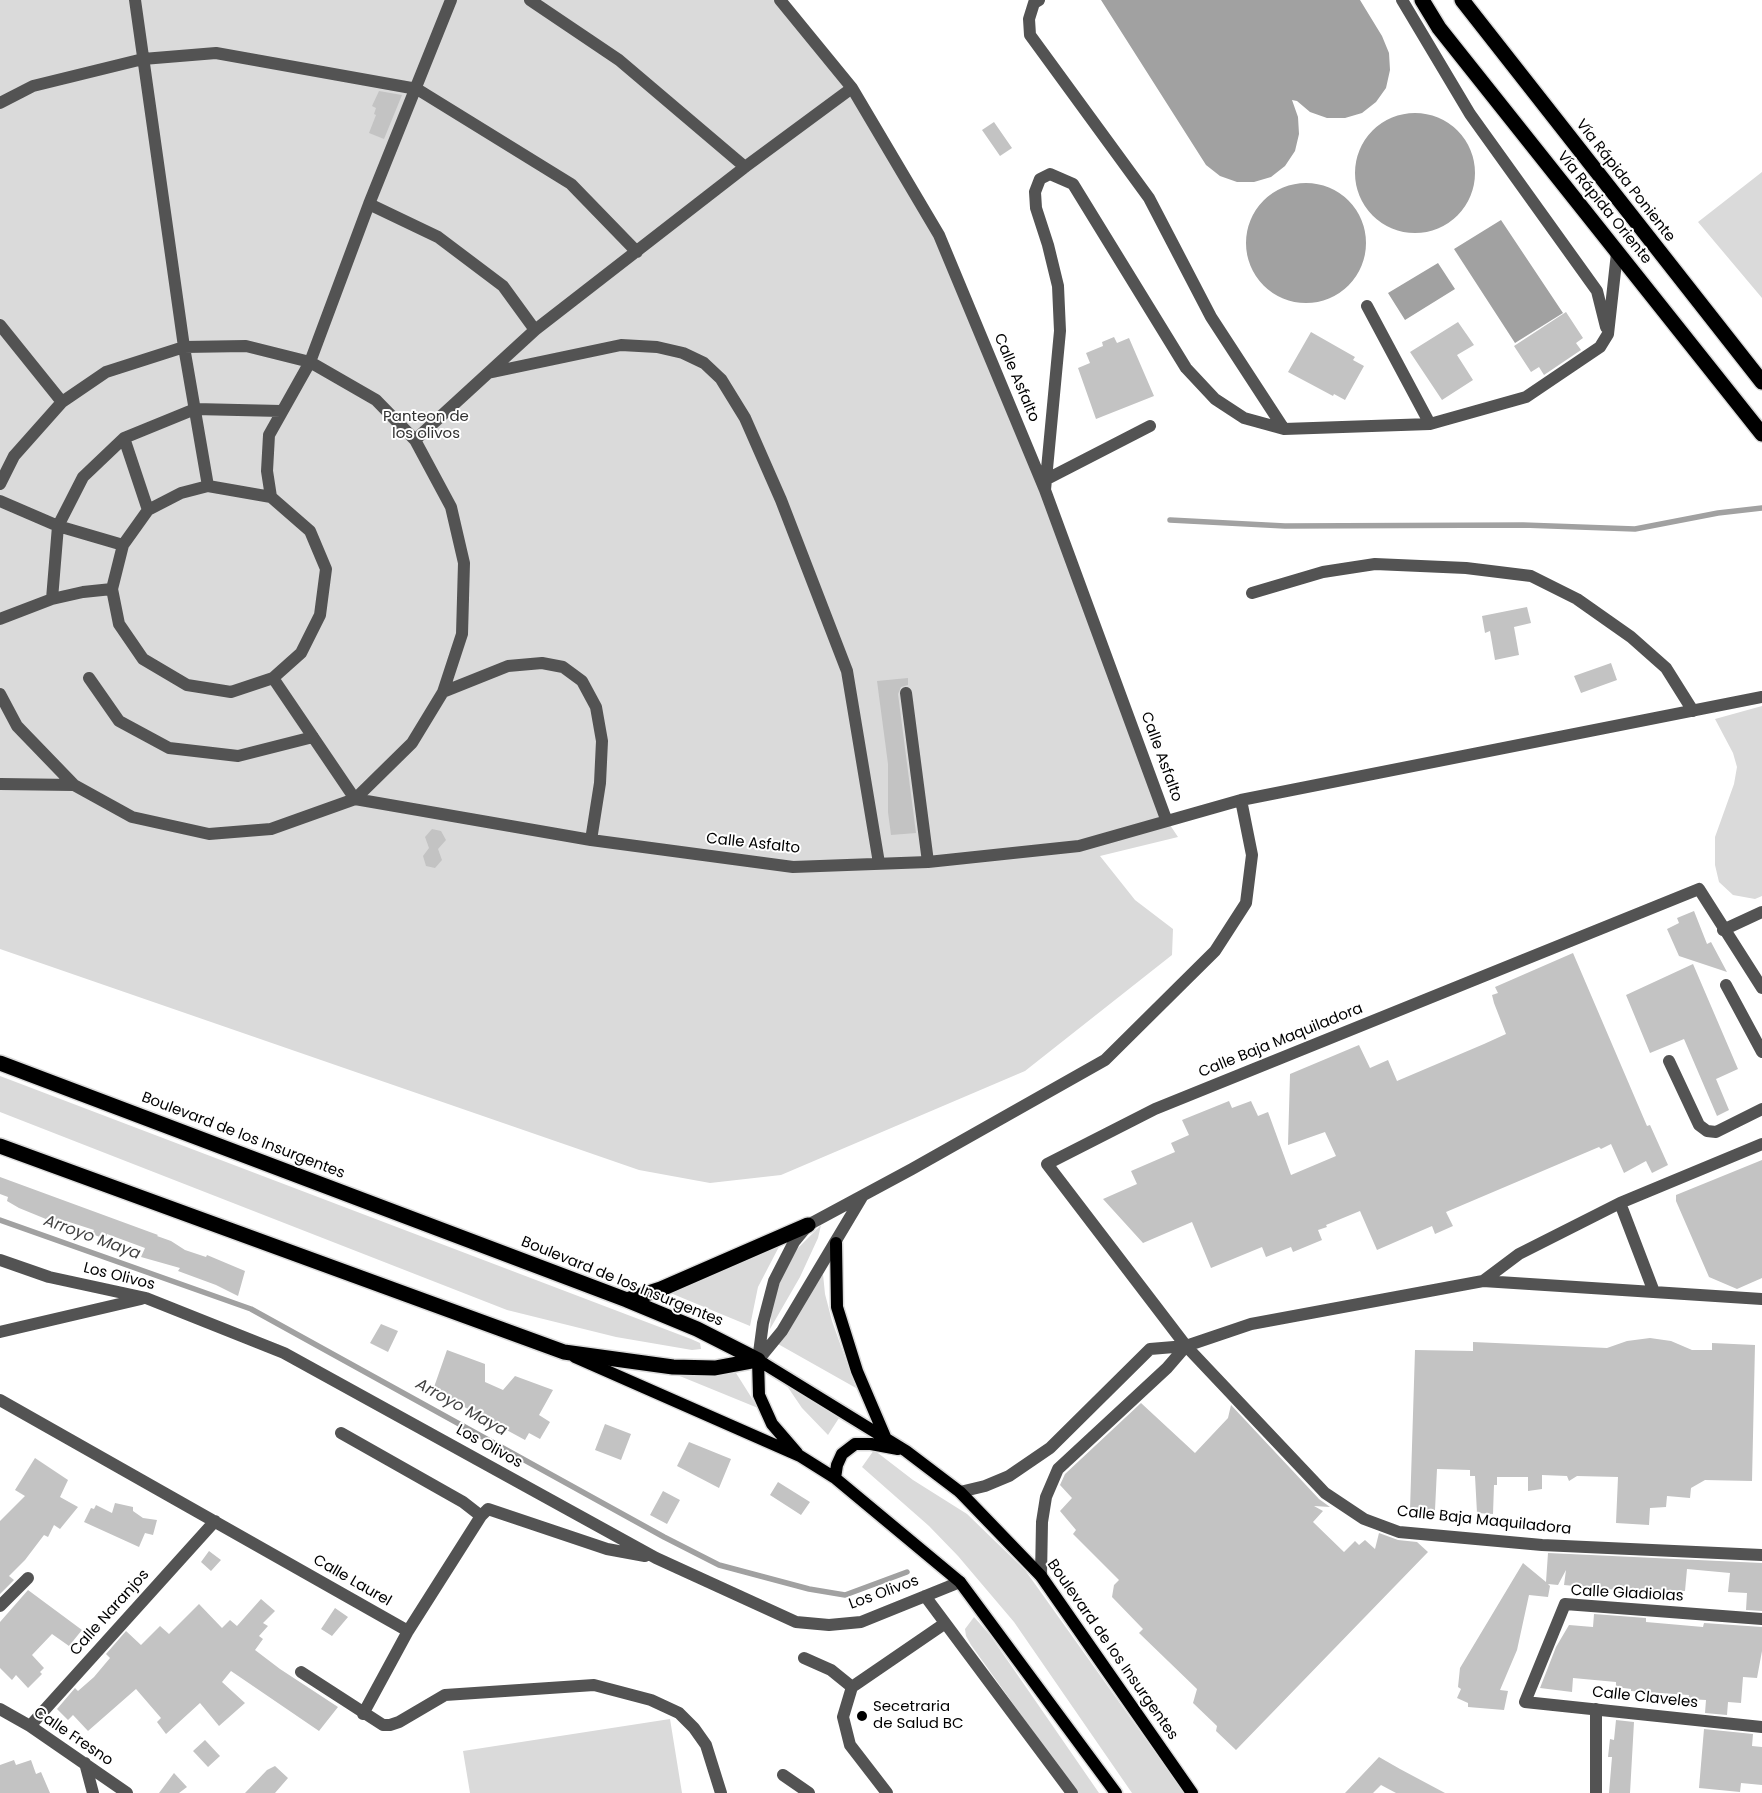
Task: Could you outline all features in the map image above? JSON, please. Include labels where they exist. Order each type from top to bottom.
[{"type":"highway","name":"Vía Rápida Oriente","points":[[1422,0],[1439,28],[1762,434]]},
{"type":"highway","name":"Vía Rápida Poniente","points":[[1462,0],[1762,382]]},
{"type":"highway","name":"Boulevard de los Insurgentes","points":[[0,1063],[627,1300],[697,1329],[758,1360]]},
{"type":"highway","points":[[0,1146],[564,1352],[673,1367],[715,1368],[758,1360]]},
{"type":"highway","points":[[627,1300],[661,1289],[808,1225]]},
{"type":"main road","points":[[836,1243],[837,1307],[857,1371],[886,1438]]},
{"type":"main road","points":[[564,1352],[800,1456],[835,1478],[960,1582],[1116,1793]]},
{"type":"main road","points":[[758,1360],[760,1395],[772,1424],[800,1456]]},
{"type":"main road","name":"Boulevard de los Insurgentes","points":[[758,1360],[906,1451],[960,1492],[1040,1576],[1192,1793]]},
{"type":"main road","points":[[835,1478],[842,1454],[855,1444],[872,1444],[906,1451]]},
{"type":"street","points":[[135,0],[184,347],[208,486]]},
{"type":"street","points":[[271,497],[267,471],[269,435],[310,362],[451,0]]},
{"type":"street","points":[[530,0],[620,60],[745,166]]},
{"type":"street","name":"Calle Asfalto","points":[[355,799],[591,840],[793,867],[928,862],[1079,846],[1166,820],[1046,484],[939,235],[852,88],[780,0]]},
{"type":"street","points":[[1039,0],[1034,3],[1029,19],[1030,35],[1149,198],[1211,317],[1284,429]]},
{"type":"street","points":[[1402,0],[1470,114],[1597,291],[1608,334]]},
{"type":"street","points":[[0,103],[33,86],[144,59],[216,53],[417,88],[571,184],[637,252]]},
{"type":"street","points":[[415,440],[535,330],[745,166],[852,88]]},
{"type":"street","points":[[1046,484],[1060,331],[1058,286],[1048,245],[1036,208],[1036,192],[1040,179],[1050,174],[1074,184],[1186,368],[1215,399],[1244,418],[1284,429],[1430,424],[1526,397],[1600,348],[1608,334],[1617,253]]},
{"type":"street","points":[[370,204],[438,237],[503,286],[535,330]]},
{"type":"street","points":[[1367,306],[1430,424]]},
{"type":"street","points":[[0,325],[62,402]]},
{"type":"street","points":[[488,373],[621,345],[657,347],[683,353],[704,364],[722,379],[745,418],[781,500],[847,671],[879,863]]},
{"type":"street","points":[[0,484],[14,456],[62,402],[106,372],[184,347],[246,346],[310,362],[376,400],[415,440],[451,507],[464,563],[462,634],[444,692],[412,743],[355,799],[271,829],[209,834],[132,817],[74,785],[18,726],[0,694]]},
{"type":"street","points":[[52,600],[58,526],[83,477],[124,438],[195,410],[281,411]]},
{"type":"street","points":[[1046,484],[1150,426]]},
{"type":"street","points":[[124,438],[148,510]]},
{"type":"street","points":[[208,486],[271,497],[310,531],[326,569],[320,615],[301,653],[273,678],[231,692],[186,685],[143,659],[119,624],[112,589],[123,545],[148,510],[181,493],[208,486]]},
{"type":"street","points":[[0,501],[58,526],[123,545]]},
{"type":"street","points":[[1252,594],[1323,572],[1375,564],[1466,568],[1531,576],[1577,599],[1631,637],[1666,668],[1693,711]]},
{"type":"street","points":[[0,619],[52,600],[82,592],[112,589]]},
{"type":"street","points":[[444,692],[508,666],[542,663],[563,667],[582,681],[596,707],[602,741],[600,783],[591,840]]},
{"type":"street","points":[[89,678],[119,721],[169,748],[238,756],[313,737]]},
{"type":"street","points":[[273,678],[355,799]]},
{"type":"street","points":[[906,693],[928,862]]},
{"type":"street","points":[[1166,820],[1241,800],[1762,697]]},
{"type":"street","points":[[0,784],[74,785]]},
{"type":"street","points":[[758,1360],[763,1323],[774,1281],[794,1242],[808,1225],[862,1197],[1105,1060],[1215,951],[1246,903],[1252,855],[1241,800]]},
{"type":"street","name":"Calle Baja Maquiladora","points":[[1762,988],[1699,889],[1155,1109],[1047,1164],[1186,1346],[1325,1493],[1364,1519],[1398,1532],[1542,1545],[1762,1555]]},
{"type":"street","points":[[1724,930],[1762,912]]},
{"type":"street","points":[[1726,985],[1762,1052]]},
{"type":"street","points":[[1670,1062],[1699,1125],[1707,1131],[1716,1132],[1762,1109]]},
{"type":"street","points":[[1483,1281],[1519,1254],[1620,1203],[1762,1144]]},
{"type":"street","points":[[758,1360],[782,1331],[862,1197]]},
{"type":"street","points":[[1620,1203],[1654,1292]]},
{"type":"street","name":"Los Olivos","points":[[0,1260],[49,1277],[146,1298],[284,1353],[656,1558],[796,1622],[829,1625],[861,1622],[960,1582]]},
{"type":"street","points":[[960,1492],[985,1486],[1009,1476],[1050,1448],[1150,1349],[1186,1346],[1251,1324],[1483,1281],[1762,1299]]},
{"type":"street","points":[[0,1332],[146,1298]]},
{"type":"street","points":[[1040,1576],[1042,1522],[1046,1497],[1058,1470],[1167,1368],[1186,1346]]},
{"type":"street","name":"Calle Laurel","points":[[0,1400],[408,1631]]},
{"type":"street","points":[[341,1432],[463,1502],[481,1516]]},
{"type":"street","points":[[363,1714],[408,1631],[481,1516],[488,1509],[498,1510],[607,1549],[656,1558]]},
{"type":"street","name":"Calle Naranjos","points":[[30,1726],[215,1521]]},
{"type":"street","points":[[0,1606],[28,1578]]},
{"type":"street","points":[[925,1596],[944,1624],[1072,1793]]},
{"type":"street","name":"Calle Gladiolas","points":[[1525,1702],[1565,1604],[1762,1619]]},
{"type":"street","points":[[887,1793],[850,1746],[843,1718],[852,1687],[944,1624]]},
{"type":"street","points":[[804,1658],[831,1670],[852,1687]]},
{"type":"street","points":[[301,1672],[363,1714],[383,1725],[390,1726],[445,1695],[594,1684],[651,1700],[679,1713],[706,1745],[721,1793]]},
{"type":"street","name":"Calle Claveles","points":[[1525,1702],[1762,1727]]},
{"type":"street","name":"Calle Fresno","points":[[1,1709],[30,1726],[127,1793]]},
{"type":"street","points":[[1596,1709],[1596,1793]]},
{"type":"street","points":[[85,1763],[94,1793]]},
{"type":"street","points":[[783,1775],[808,1793]]},
{"type":"green space","name":"Panteon de los olivos","points":[[0,0],[780,0],[852,88],[939,235],[1045,490],[1166,819],[1178,837],[1100,856],[1135,900],[1173,929],[1172,955],[1025,1071],[781,1175],[710,1183],[639,1170],[0,949]]},
{"type":"green space","points":[[1762,172],[1762,298],[1698,222]]},
{"type":"green space","points":[[1762,706],[1762,896],[1755,899],[1733,895],[1719,882],[1715,865],[1715,837],[1734,784],[1737,767],[1733,753],[1715,719]]},
{"type":"green space","points":[[0,1076],[691,1339],[700,1343],[701,1349],[692,1350],[616,1337],[507,1310],[0,1112]]},
{"type":"green space","points":[[821,1225],[818,1238],[800,1277],[770,1329],[771,1315],[779,1281],[797,1249]]},
{"type":"green space","points":[[782,1241],[758,1287],[750,1326],[668,1292]]},
{"type":"green space","points":[[823,1274],[825,1294],[832,1321],[856,1388],[778,1344]]},
{"type":"green space","points":[[665,1370],[715,1375],[736,1373],[758,1408]]},
{"type":"green space","points":[[787,1386],[839,1418],[828,1435],[802,1408]]},
{"type":"green space","points":[[874,1450],[913,1480],[967,1514],[1025,1570],[1184,1793],[1132,1793],[1014,1622],[958,1556],[929,1526],[862,1467]]},
{"type":"green space","points":[[974,1617],[990,1635],[1099,1793],[1077,1793],[971,1645],[966,1636],[965,1629]]},
{"type":"green space","points":[[670,1719],[682,1793],[470,1793],[463,1751]]},
{"type":"shaded area","points":[[1101,0],[1360,0],[1382,36],[1389,53],[1390,70],[1386,88],[1376,102],[1362,113],[1345,118],[1327,118],[1310,112],[1297,101],[1292,100],[1298,117],[1299,134],[1295,151],[1285,166],[1271,177],[1254,182],[1237,182],[1220,176],[1206,165]]},
{"type":"shaded area","points":[[1415,113],[1427,114],[1438,118],[1448,123],[1457,131],[1465,140],[1470,150],[1474,161],[1474,185],[1470,196],[1465,206],[1457,215],[1448,223],[1438,228],[1427,232],[1415,233],[1403,232],[1392,228],[1382,223],[1373,215],[1365,206],[1360,196],[1356,185],[1355,173],[1356,161],[1360,150],[1365,140],[1373,131],[1382,123],[1392,118],[1403,114]]},
{"type":"shaded area","points":[[1306,183],[1318,184],[1329,188],[1339,193],[1348,201],[1356,210],[1361,220],[1365,231],[1365,255],[1361,266],[1356,276],[1348,285],[1339,293],[1329,298],[1318,302],[1306,303],[1294,302],[1283,298],[1273,293],[1264,285],[1256,276],[1251,266],[1247,255],[1246,243],[1247,231],[1251,220],[1256,210],[1264,201],[1273,193],[1283,188],[1294,184]]},
{"type":"shaded area","points":[[1501,220],[1563,313],[1515,343],[1454,249]]},
{"type":"shaded area","points":[[1438,263],[1455,289],[1405,320],[1388,293]]},
{"type":"building","points":[[379,91],[402,95],[384,139],[369,133],[376,115],[374,114],[376,108],[372,106]]},
{"type":"building","points":[[994,122],[1012,148],[1000,156],[982,130]]},
{"type":"building","points":[[1566,312],[1583,338],[1576,343],[1581,350],[1544,375],[1539,367],[1531,372],[1514,346]]},
{"type":"building","points":[[1458,322],[1474,345],[1457,355],[1473,380],[1442,400],[1410,352]]},
{"type":"building","points":[[1311,332],[1355,357],[1353,360],[1364,366],[1345,400],[1334,394],[1333,396],[1288,372]]},
{"type":"building","points":[[1114,337],[1117,343],[1129,338],[1154,396],[1096,419],[1078,368],[1090,363],[1086,353],[1103,346],[1102,342]]},
{"type":"building","points":[[1527,607],[1531,623],[1514,627],[1519,655],[1495,660],[1490,631],[1485,633],[1482,616]]},
{"type":"building","points":[[1611,663],[1617,680],[1581,693],[1574,676]]},
{"type":"building","points":[[908,678],[908,685],[901,687],[898,694],[916,833],[891,835],[888,812],[888,764],[877,681]]},
{"type":"building","points":[[432,829],[441,831],[446,840],[438,849],[442,860],[435,868],[426,866],[423,856],[429,848],[425,837]]},
{"type":"building","points":[[1694,911],[1707,944],[1711,942],[1727,972],[1679,956],[1667,929],[1679,923],[1677,918]]},
{"type":"building","points":[[1573,953],[1647,1126],[1650,1125],[1668,1165],[1652,1173],[1646,1161],[1624,1173],[1611,1144],[1601,1149],[1599,1147],[1446,1212],[1453,1226],[1435,1234],[1432,1226],[1377,1250],[1360,1211],[1326,1225],[1327,1227],[1318,1230],[1322,1240],[1293,1252],[1291,1247],[1266,1257],[1262,1247],[1211,1268],[1192,1222],[1143,1243],[1103,1199],[1137,1184],[1131,1171],[1175,1152],[1171,1143],[1189,1135],[1182,1120],[1229,1101],[1232,1108],[1251,1101],[1258,1116],[1268,1112],[1291,1175],[1336,1156],[1325,1132],[1288,1145],[1290,1074],[1359,1045],[1370,1068],[1388,1060],[1397,1081],[1484,1044],[1506,1034],[1492,995],[1498,993],[1495,987]]},
{"type":"building","points":[[1693,964],[1738,1069],[1716,1079],[1729,1110],[1717,1116],[1684,1039],[1650,1053],[1626,995]]},
{"type":"building","points":[[1762,1160],[1762,1278],[1737,1289],[1709,1277],[1676,1201],[1676,1195]]},
{"type":"building","points":[[0,1177],[158,1235],[185,1250],[206,1257],[207,1255],[245,1271],[238,1296],[216,1285],[178,1271],[180,1268],[141,1257],[145,1248],[107,1234],[105,1239],[92,1234],[94,1230],[66,1221],[63,1226],[19,1208],[7,1201],[8,1197],[0,1194]]},
{"type":"building","points":[[381,1324],[398,1331],[388,1352],[370,1343]]},
{"type":"building","points":[[1650,1338],[1671,1341],[1692,1350],[1712,1350],[1712,1343],[1755,1345],[1752,1481],[1705,1480],[1691,1488],[1690,1498],[1667,1496],[1666,1507],[1650,1508],[1649,1525],[1616,1523],[1618,1477],[1577,1476],[1569,1481],[1567,1476],[1542,1475],[1542,1489],[1528,1491],[1528,1477],[1497,1477],[1497,1485],[1494,1485],[1493,1514],[1477,1513],[1475,1476],[1470,1476],[1470,1470],[1437,1469],[1435,1510],[1410,1510],[1415,1350],[1473,1351],[1473,1342],[1607,1348],[1627,1341]]},
{"type":"building","points":[[447,1350],[485,1364],[485,1382],[503,1390],[515,1376],[553,1390],[539,1415],[550,1422],[540,1439],[529,1433],[525,1440],[433,1390]]},
{"type":"building","points":[[1141,1403],[1195,1453],[1228,1418],[1231,1405],[1319,1499],[1330,1507],[1314,1506],[1323,1511],[1313,1522],[1344,1552],[1355,1541],[1359,1545],[1365,1540],[1375,1549],[1379,1533],[1398,1540],[1417,1542],[1428,1552],[1236,1750],[1216,1731],[1217,1726],[1193,1703],[1197,1689],[1139,1633],[1143,1629],[1112,1597],[1114,1585],[1119,1580],[1073,1534],[1076,1530],[1060,1511],[1072,1498],[1060,1485],[1065,1474]]},
{"type":"building","points":[[605,1424],[631,1434],[621,1460],[595,1450]]},
{"type":"building","points":[[689,1442],[731,1459],[719,1488],[677,1466]]},
{"type":"building","points":[[35,1458],[68,1480],[60,1497],[78,1507],[60,1529],[54,1525],[48,1537],[44,1535],[25,1560],[9,1576],[14,1580],[0,1594],[0,1521],[25,1496],[15,1490]]},
{"type":"building","points":[[778,1482],[810,1502],[801,1515],[770,1495]]},
{"type":"building","points":[[663,1491],[680,1500],[667,1524],[650,1515]]},
{"type":"building","points":[[115,1503],[133,1507],[133,1511],[143,1518],[157,1520],[153,1535],[145,1533],[139,1547],[84,1522],[91,1508],[94,1509],[96,1505],[112,1513]]},
{"type":"building","points":[[209,1551],[221,1560],[211,1571],[201,1562]]},
{"type":"building","points":[[1548,1553],[1762,1563],[1762,1611],[1746,1610],[1747,1593],[1728,1592],[1730,1573],[1687,1569],[1685,1591],[1662,1590],[1662,1594],[1564,1585],[1566,1570],[1558,1585],[1548,1584],[1550,1586],[1548,1597],[1529,1595],[1517,1650],[1500,1690],[1508,1691],[1504,1710],[1468,1707],[1468,1703],[1457,1698],[1461,1689],[1458,1687],[1460,1668],[1523,1563],[1546,1582]]},
{"type":"building","points":[[28,1590],[82,1630],[69,1646],[52,1634],[32,1655],[44,1668],[40,1672],[42,1674],[28,1688],[16,1675],[12,1680],[0,1668],[0,1622]]},
{"type":"building","points":[[261,1599],[275,1611],[263,1623],[268,1626],[259,1636],[263,1639],[255,1650],[280,1669],[338,1707],[319,1731],[231,1671],[222,1682],[245,1703],[219,1726],[200,1703],[166,1734],[157,1722],[161,1718],[136,1689],[88,1731],[73,1715],[68,1720],[57,1709],[75,1688],[78,1691],[94,1677],[110,1658],[106,1654],[126,1631],[141,1645],[160,1626],[169,1634],[199,1604],[222,1628],[230,1620],[237,1626]]},
{"type":"building","points":[[335,1608],[348,1617],[332,1636],[321,1629]]},
{"type":"building","points":[[1594,1614],[1646,1618],[1646,1622],[1703,1627],[1704,1623],[1762,1627],[1762,1651],[1757,1678],[1743,1677],[1741,1703],[1728,1702],[1727,1715],[1705,1713],[1706,1700],[1688,1699],[1689,1695],[1631,1691],[1631,1689],[1616,1687],[1616,1682],[1573,1678],[1572,1692],[1540,1688],[1556,1647],[1569,1625],[1593,1627]]},
{"type":"building","points":[[1616,1720],[1634,1722],[1630,1793],[1609,1793],[1612,1757],[1608,1757],[1610,1739],[1614,1740]]},
{"type":"building","points":[[1704,1729],[1753,1734],[1752,1746],[1762,1747],[1762,1785],[1741,1783],[1740,1792],[1699,1788]]},
{"type":"building","points":[[205,1740],[220,1756],[208,1767],[193,1751]]},
{"type":"building","points":[[1379,1757],[1445,1793],[1396,1793],[1381,1785],[1373,1793],[1345,1793]]},
{"type":"building","points":[[14,1760],[16,1765],[31,1760],[36,1774],[41,1772],[50,1793],[0,1793],[0,1765]]},
{"type":"building","points":[[275,1766],[288,1778],[275,1793],[245,1793],[267,1770]]},
{"type":"building","points":[[174,1773],[187,1787],[179,1793],[159,1793]]},
{"type":"waterway","points":[[1170,520],[1285,526],[1523,525],[1635,529],[1718,513],[1762,508]]},
{"type":"waterway","name":"Arroyo Maya","points":[[0,1220],[251,1309],[664,1537],[719,1565],[809,1589],[845,1595],[907,1572]]},
{"type":"place","name":"Secetraria de Salud BC","points":[[862,1716]]}]
